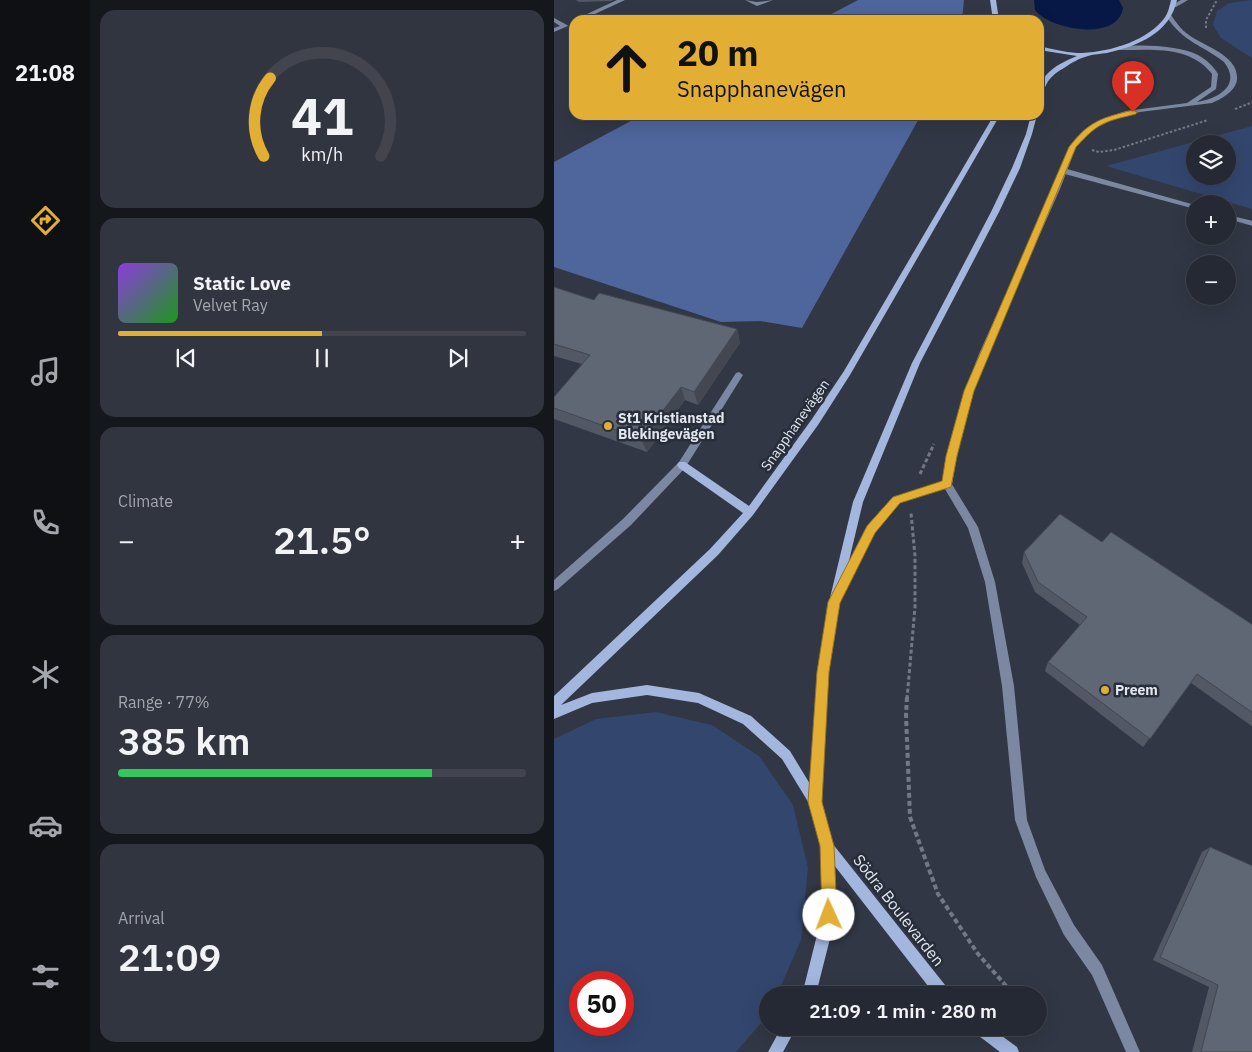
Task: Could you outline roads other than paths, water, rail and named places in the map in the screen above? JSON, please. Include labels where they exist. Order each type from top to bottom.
[{"type":"main road","points":[[993,0],[995,15]]},
{"type":"main road","points":[[1044,82],[1051,72],[1087,54],[1119,48],[1150,34],[1169,16],[1174,3]]},
{"type":"main road","points":[[1044,49],[1087,54]]},
{"type":"main road","name":"Snapphanevägen","points":[[554,704],[714,552],[750,512],[815,422],[847,373],[994,120]]},
{"type":"main road","points":[[815,802],[823,672],[834,602],[858,502],[916,363],[995,212],[1016,168],[1033,120]]},
{"type":"main road","points":[[682,465],[750,512]]},
{"type":"main road","points":[[834,602],[871,529],[896,500],[947,484]]},
{"type":"main road","points":[[554,713],[592,698],[647,690],[700,698],[747,720],[786,754],[815,802],[827,846],[829,915],[809,986]]},
{"type":"main road","name":"Södra Boulevarden","points":[[827,846],[937,986]]},
{"type":"main road","points":[[775,1052],[784,1036]]},
{"type":"main road","points":[[991,1036],[1012,1052]]},
{"type":"street","points":[[589,15],[622,0]]},
{"type":"street","points":[[748,0],[757,4],[770,0]]},
{"type":"street","points":[[1174,3],[1185,0]]},
{"type":"street","points":[[1133,1052],[1098,970],[1069,930],[1040,873],[1020,820],[1008,686],[990,582],[973,527],[947,484],[951,456],[969,391],[1073,147],[1089,128],[1112,117],[1210,102],[1221,98],[1233,84],[1233,71],[1227,61],[1186,36],[1169,16]]},
{"type":"street","points":[[554,20],[565,26]]},
{"type":"street","points":[[554,30],[569,24]]},
{"type":"street","points":[[1119,48],[1178,51],[1197,56],[1206,62],[1215,74],[1214,88],[1185,106]]},
{"type":"street","points":[[1064,171],[1186,205]]},
{"type":"street","points":[[1236,219],[1252,224]]},
{"type":"street","points":[[554,586],[627,522],[682,465],[739,375]]},
{"type":"place","name":"St1 Kristianstad Blekingevägen","points":[[608,426]]},
{"type":"place","name":"Preem","points":[[1105,690]]}]
